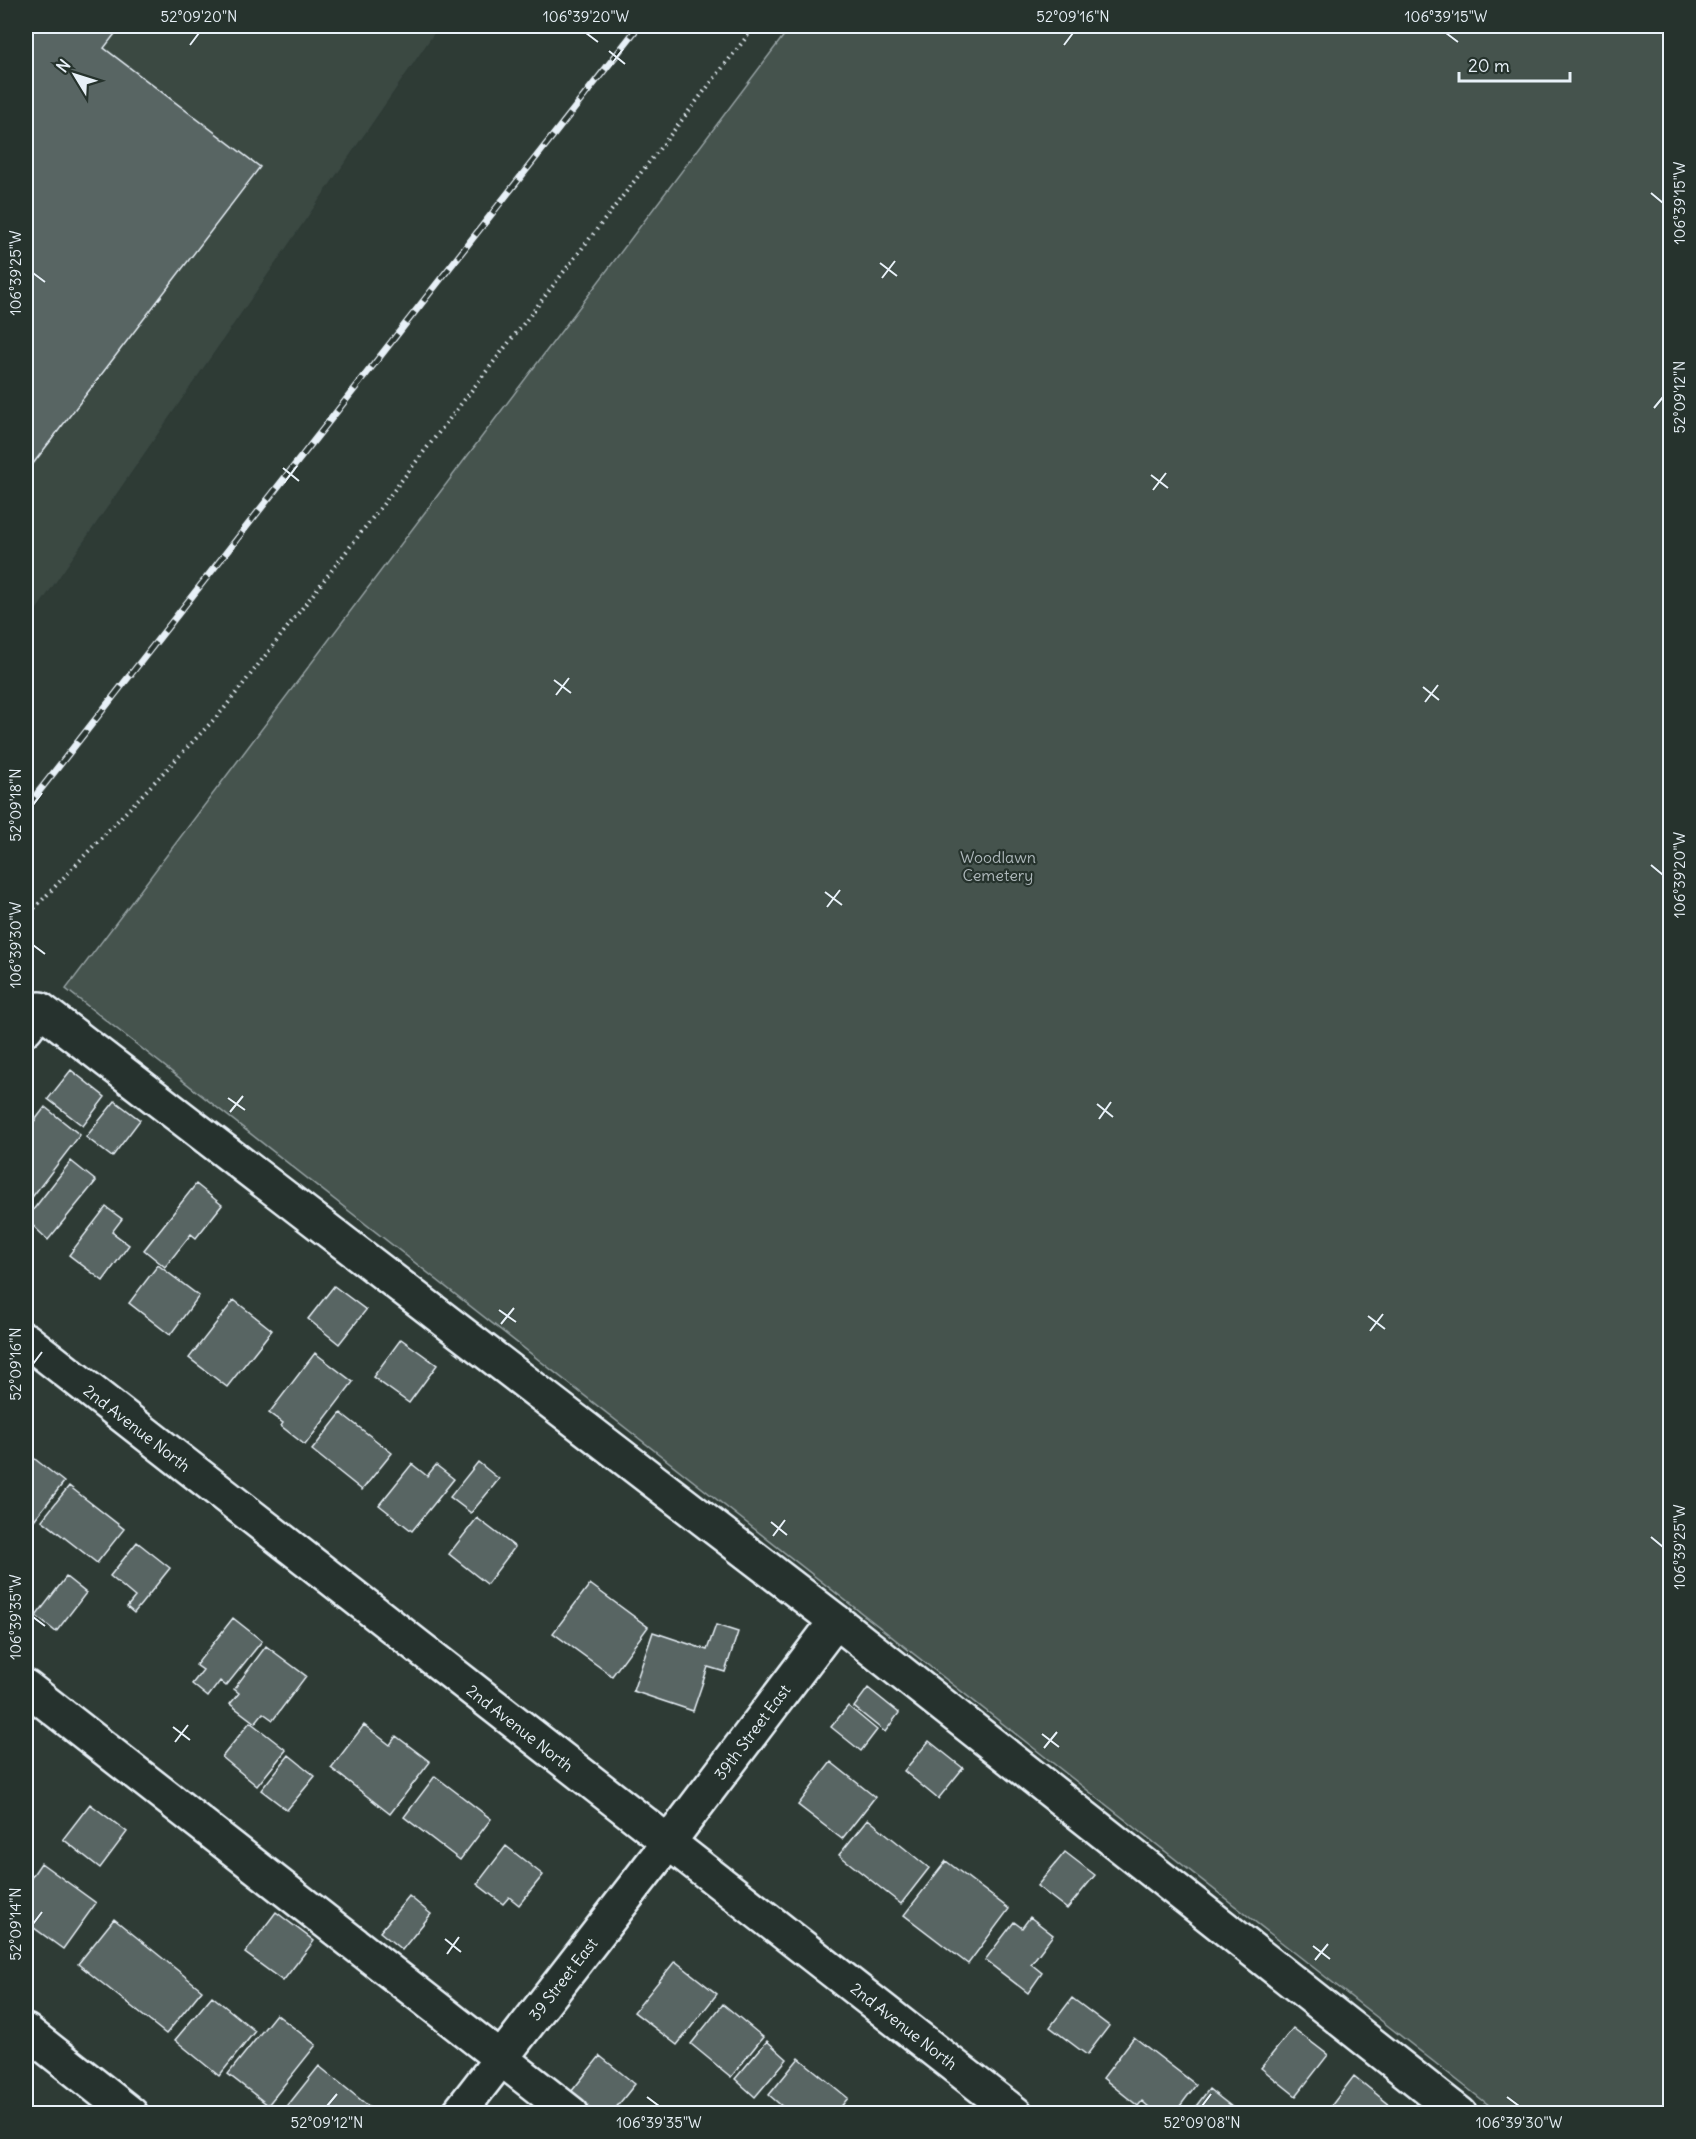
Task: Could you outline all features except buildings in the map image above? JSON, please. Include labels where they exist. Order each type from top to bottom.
[{"type":"street","points":[[33,1018],[836,1621],[1460,2114]]},
{"type":"street","name":"2nd Avenue North","points":[[26,1340],[1016,2114]]},
{"type":"street","name":"39th Street East","points":[[668,1843],[836,1621]]},
{"type":"street","points":[[26,1687],[572,2114]]},
{"type":"street","name":"39 Street East","points":[[458,2114],[668,1843]]},
{"type":"street","points":[[26,2031],[131,2114]]},
{"type":"path","points":[[26,917],[223,710],[755,26]]},
{"type":"shaded area","points":[[26,26],[439,26],[26,625]]},
{"type":"green space","name":"Woodlawn Cemetery","points":[[791,26],[1670,26],[1670,2113],[1499,2113],[66,989]]},
{"type":"railway","points":[[26,808],[639,26]]}]
